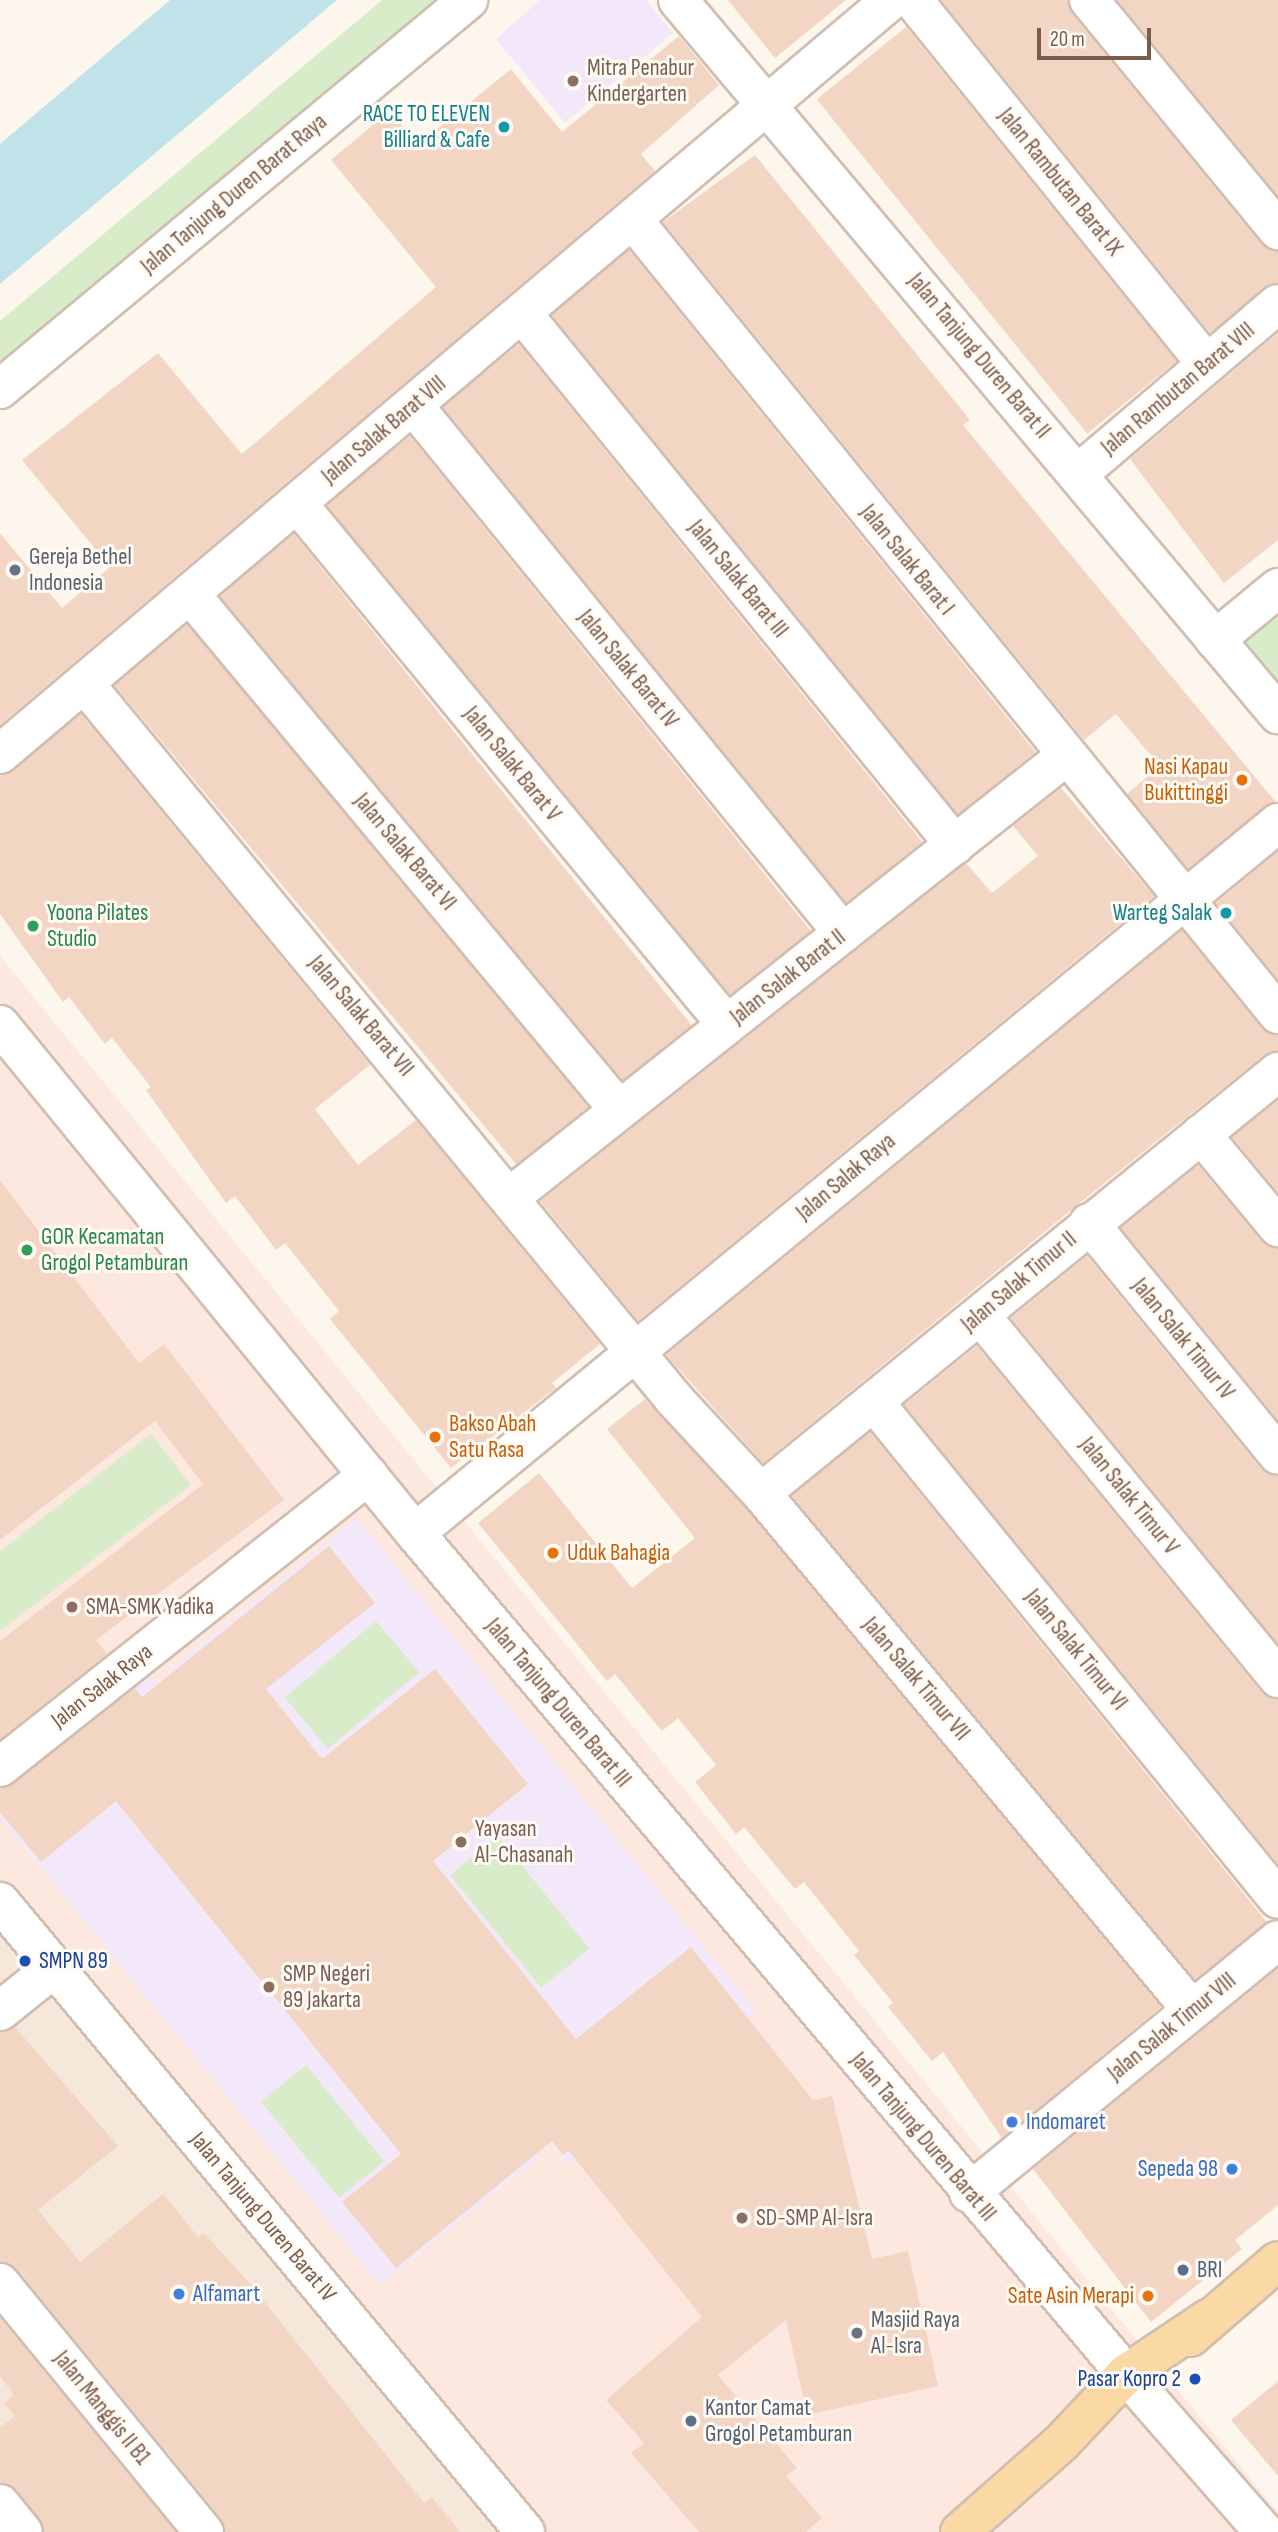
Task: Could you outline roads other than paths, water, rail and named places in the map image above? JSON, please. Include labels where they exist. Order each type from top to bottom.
[{"type":"main road","points":[[960,2532],[1132,2381],[1278,2261]]},
{"type":"street","name":"Jalan Tanjung Duren Barat Raya","points":[[0,389],[468,0]]},
{"type":"street","name":"Jalan Tanjung Duren Barat II","points":[[678,0],[1278,714]]},
{"type":"street","name":"Jalan Salak Barat VIII","points":[[0,754],[891,0]]},
{"type":"street","name":"Jalan Rambutan Barat IX","points":[[913,0],[1206,364]]},
{"type":"street","points":[[1089,0],[1278,230]]},
{"type":"street","name":"Jalan Salak Barat I","points":[[633,220],[1278,1014]]},
{"type":"street","name":"Jalan Rambutan Barat VIII","points":[[1078,474],[1278,304]]},
{"type":"street","name":"Jalan Salak Barat III","points":[[522,313],[954,845]]},
{"type":"street","name":"Jalan Salak Barat IV","points":[[413,405],[843,933]]},
{"type":"street","name":"Jalan Salak Barat V","points":[[297,503],[727,1025]]},
{"type":"street","points":[[1215,640],[1278,588]]},
{"type":"street","name":"Jalan Salak Barat VI","points":[[190,594],[619,1110]]},
{"type":"street","name":"Jalan Salak Barat VII","points":[[84,683],[635,1351]]},
{"type":"street","name":"Jalan Salak Barat II","points":[[510,1197],[1066,756]]},
{"type":"street","name":"Jalan Salak Raya","points":[[415,1533],[1278,823]]},
{"type":"street","name":"Jalan Tanjung Duren Barat III","points":[[0,1025],[415,1533],[969,2193],[1264,2532]]},
{"type":"street","name":"Jalan Salak Timur II","points":[[761,1493],[1089,1223],[1278,1072]]},
{"type":"street","points":[[1201,1134],[1278,1227]]},
{"type":"street","name":"Jalan Salak Timur IV","points":[[1089,1223],[1278,1455]]},
{"type":"street","name":"Jalan Salak Timur V","points":[[979,1315],[1278,1678]]},
{"type":"street","name":"Jalan Salak Timur VII","points":[[635,1351],[761,1493],[1192,2010]]},
{"type":"street","name":"Jalan Salak Timur VI","points":[[874,1402],[1278,1899]]},
{"type":"street","name":"Jalan Salak Raya","points":[[0,1767],[368,1475]]},
{"type":"street","name":"Jalan Tanjung Duren Barat IV","points":[[0,1902],[525,2532]]},
{"type":"street","name":"Jalan Salak Timur VIII","points":[[969,2193],[1278,1940]]},
{"type":"street","points":[[0,2011],[55,1967]]},
{"type":"street","name":"Jalan Manggis II B1","points":[[0,2283],[204,2532]]},
{"type":"street","points":[[0,2504],[23,2532]]},
{"type":"water","points":[[170,0],[337,0],[0,284],[0,144]]},
{"type":"place","name":"Mitra Penabur Kindergarten","points":[[573,81]]},
{"type":"place","name":"RACE TO ELEVEN Billiard & Cafe","points":[[504,127]]},
{"type":"place","name":"Gereja Bethel Indonesia","points":[[15,570]]},
{"type":"place","name":"Nasi Kapau Bukittinggi","points":[[1242,780]]},
{"type":"place","name":"Warteg Salak","points":[[1226,913]]},
{"type":"place","name":"Yoona Pilates Studio","points":[[33,926]]},
{"type":"place","name":"GOR Kecamatan Grogol Petamburan","points":[[27,1250]]},
{"type":"place","name":"Bakso Abah Satu Rasa","points":[[435,1437]]},
{"type":"place","name":"Uduk Bahagia","points":[[553,1553]]},
{"type":"place","name":"SMA-SMK Yadika","points":[[72,1607]]},
{"type":"place","name":"Yayasan Al-Chasanah","points":[[461,1842]]},
{"type":"place","name":"SMPN 89","points":[[25,1961]]},
{"type":"place","name":"SMP Negeri 89 Jakarta","points":[[269,1987]]},
{"type":"place","name":"Indomaret","points":[[1012,2122]]},
{"type":"place","name":"Sepeda 98","points":[[1232,2169]]},
{"type":"place","name":"SD-SMP Al-Isra","points":[[742,2218]]},
{"type":"place","name":"BRI","points":[[1183,2270]]},
{"type":"place","name":"Alfamart","points":[[179,2294]]},
{"type":"place","name":"Sate Asin Merapi","points":[[1148,2296]]},
{"type":"place","name":"Masjid Raya Al-Isra","points":[[857,2333]]},
{"type":"place","name":"Pasar Kopro 2","points":[[1195,2379]]},
{"type":"place","name":"Kantor Camat Grogol Petamburan","points":[[691,2421]]}]
